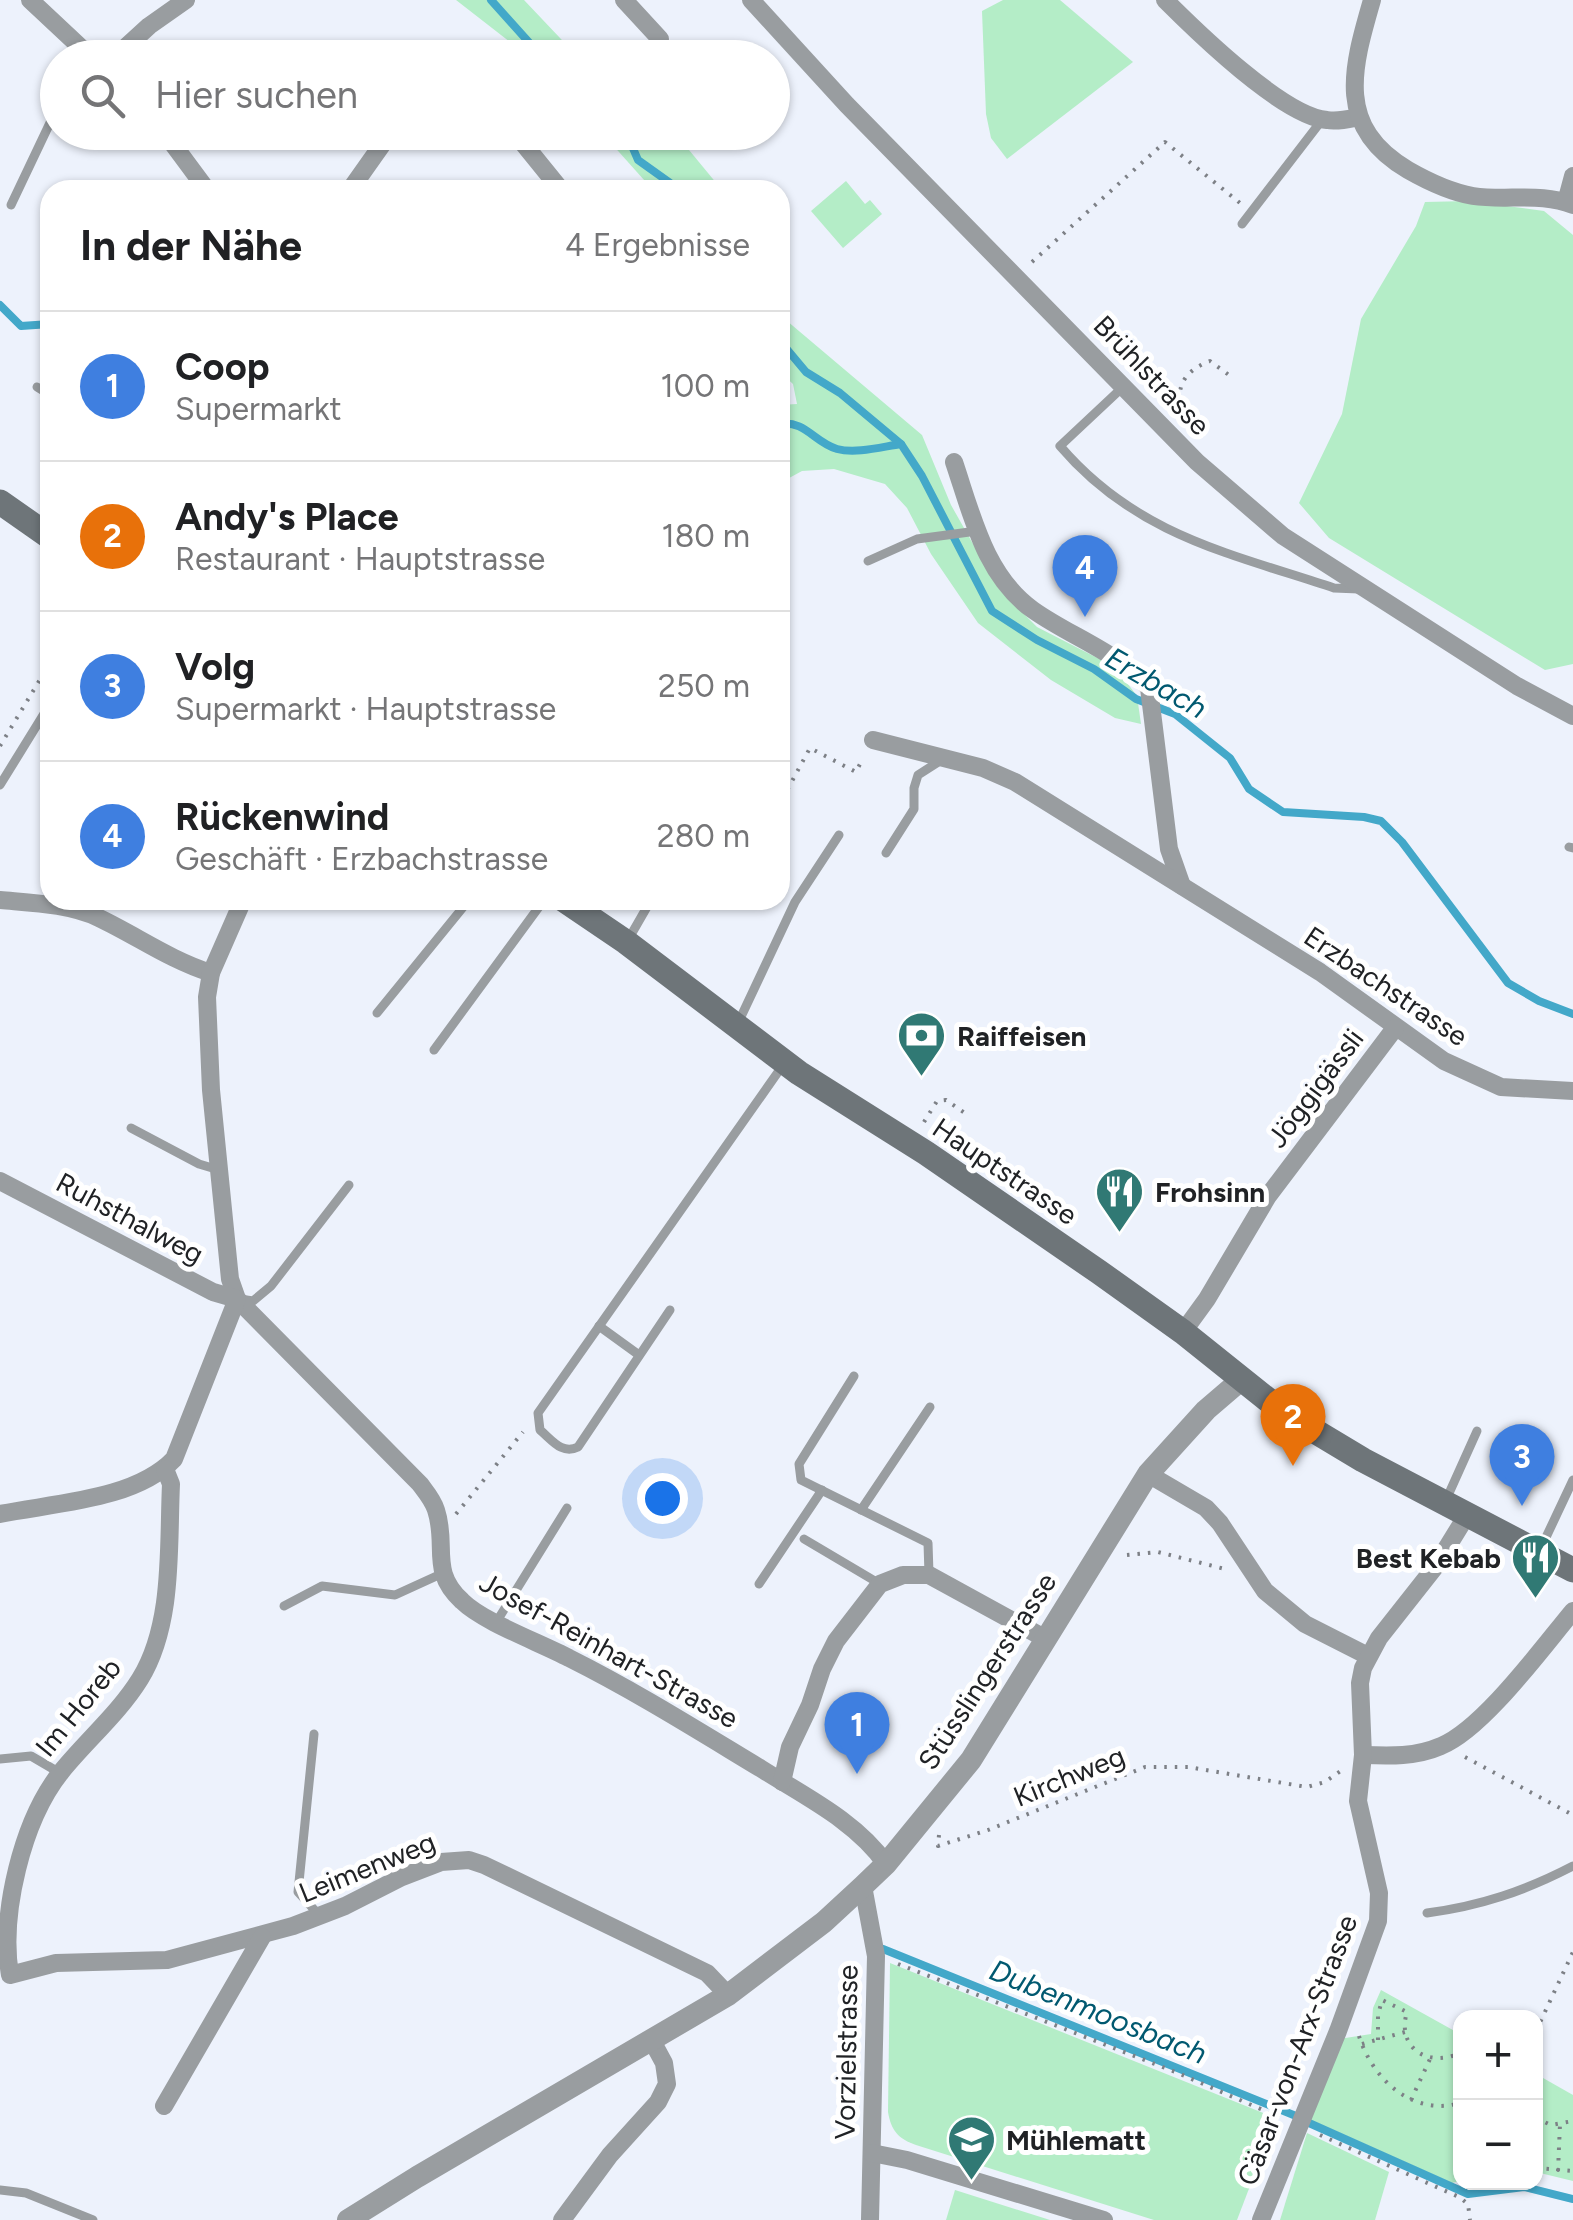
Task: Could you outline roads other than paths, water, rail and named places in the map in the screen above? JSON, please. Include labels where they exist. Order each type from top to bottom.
[{"type":"main road","points":[[0,502],[40,524]]},
{"type":"main road","name":"Hauptstrasse","points":[[579,910],[784,1062],[912,1144],[1183,1332],[1300,1423],[1573,1570]]},
{"type":"street","points":[[30,0],[71,40]]},
{"type":"street","points":[[134,40],[186,0]]},
{"type":"street","points":[[624,0],[660,38]]},
{"type":"street","name":"Brühlstrasse","points":[[751,0],[788,40]]},
{"type":"street","points":[[1165,0],[1245,74],[1322,120],[1358,117]]},
{"type":"street","points":[[1372,0],[1354,75],[1355,105],[1365,131],[1386,155],[1442,188],[1474,196],[1570,204],[1573,176]]},
{"type":"street","name":"Brühlstrasse","points":[[790,42],[1250,510],[1364,589],[1573,716]]},
{"type":"street","points":[[177,150],[200,180]]},
{"type":"street","points":[[357,180],[378,150]]},
{"type":"street","points":[[529,150],[553,180]]},
{"type":"street","points":[[954,462],[969,532],[1001,580],[1018,598],[1133,670],[1149,688],[1169,850],[1182,886]]},
{"type":"street","name":"Erzbachstrasse","points":[[873,740],[946,758],[1015,782],[1320,972],[1444,1062],[1501,1088],[1573,1091]]},
{"type":"street","points":[[0,900],[40,904]]},
{"type":"street","points":[[102,910],[174,960],[211,973]]},
{"type":"street","points":[[0,1514],[100,1496],[165,1469],[174,1459],[205,1387],[237,1299],[230,1279],[208,1029],[211,973],[239,910]]},
{"type":"street","name":"Jöggigässli","points":[[1183,1332],[1268,1196],[1395,1028]]},
{"type":"street","name":"Ruhsthalweg","points":[[0,1181],[212,1292],[237,1299]]},
{"type":"street","name":"Josef-Reinhart-Strasse","points":[[237,1299],[420,1484],[435,1505],[441,1574],[466,1606],[611,1679],[782,1782],[848,1824],[873,1845],[886,1864]]},
{"type":"street","name":"Stüsslingerstrasse","points":[[348,2220],[728,1995],[824,1922],[863,1886],[886,1864],[971,1760],[1148,1474],[1206,1410],[1241,1380]]},
{"type":"street","name":"Im Horeb","points":[[5,1977],[17,1874],[42,1799],[141,1678],[155,1643],[165,1600],[171,1484],[165,1469]]},
{"type":"street","points":[[1148,1474],[1206,1508],[1220,1522],[1265,1591],[1305,1624],[1368,1656]]},
{"type":"street","name":"Cäsar-von-Arx-Strasse","points":[[1261,2220],[1378,1920],[1378,1894],[1358,1800],[1364,1755],[1360,1683],[1368,1656],[1435,1566],[1456,1509]]},
{"type":"street","points":[[782,1782],[790,1747],[822,1669],[836,1641],[880,1584],[903,1575],[929,1575],[1046,1639]]},
{"type":"street","points":[[1364,1755],[1404,1756],[1444,1745],[1484,1713],[1573,1611]]},
{"type":"street","name":"Leimenweg","points":[[5,1977],[56,1963],[167,1960],[262,1937],[320,1916],[427,1866],[469,1860],[707,1973],[728,1995]]},
{"type":"street","name":"Vorzielstrasse","points":[[863,1886],[876,1956],[870,2220]]},
{"type":"street","points":[[164,2106],[262,1937]]},
{"type":"street","points":[[562,2220],[610,2155],[658,2102],[667,2084],[664,2063],[651,2039]]},
{"type":"street","points":[[872,2154],[907,2160],[1104,2220]]},
{"type":"lane","points":[[1242,224],[1322,120]]},
{"type":"lane","points":[[11,205],[40,144]]},
{"type":"lane","points":[[1124,386],[1060,446],[1084,474],[1132,512],[1178,536],[1334,588],[1364,589]]},
{"type":"lane","points":[[868,561],[917,539],[969,532]]},
{"type":"lane","points":[[0,785],[40,720]]},
{"type":"lane","points":[[886,853],[914,810],[918,775],[946,758]]},
{"type":"lane","points":[[736,1027],[795,902],[838,834]]},
{"type":"lane","points":[[376,1013],[461,910]]},
{"type":"lane","points":[[434,1050],[537,910]]},
{"type":"lane","points":[[626,942],[645,910]]},
{"type":"lane","points":[[670,1310],[578,1447],[563,1450],[540,1430],[538,1413],[784,1062]]},
{"type":"lane","points":[[131,1128],[199,1164],[219,1170]]},
{"type":"lane","points":[[237,1299],[253,1300],[271,1286],[349,1185]]},
{"type":"lane","points":[[599,1326],[640,1355]]},
{"type":"lane","points":[[854,1376],[799,1464],[801,1480],[928,1543],[929,1575]]},
{"type":"lane","points":[[861,1510],[930,1407]]},
{"type":"lane","points":[[1456,1509],[1477,1431]]},
{"type":"lane","points":[[1538,1552],[1573,1480]]},
{"type":"lane","points":[[759,1584],[822,1490]]},
{"type":"lane","points":[[498,1621],[567,1508]]},
{"type":"lane","points":[[804,1538],[880,1584]]},
{"type":"lane","points":[[284,1606],[322,1586],[396,1595],[441,1574]]},
{"type":"lane","points":[[314,1734],[298,1892],[320,1916]]},
{"type":"lane","points":[[0,1758],[31,1756],[60,1773]]},
{"type":"lane","points":[[1427,1913],[1506,1897],[1573,1866]]},
{"type":"lane","points":[[0,2190],[26,2193],[93,2220]]},
{"type":"waterway","points":[[491,0],[527,40]]},
{"type":"waterway","points":[[634,150],[638,160],[666,180]]},
{"type":"waterway","name":"Erzbach","points":[[0,305],[21,326],[40,325]]},
{"type":"waterway","points":[[790,353],[806,372],[840,393],[901,444]]},
{"type":"waterway","name":"Erzbach","points":[[790,424],[844,450],[901,444],[922,476],[992,611],[1094,669],[1136,699],[1175,714],[1230,758],[1249,789],[1283,812],[1381,821],[1402,842],[1508,983],[1573,1014]]},
{"type":"waterway","name":"Dubenmoosbach","points":[[883,1949],[1296,2116]]},
{"type":"waterway","name":"Dubenmoosbach","points":[[1309,2123],[1468,2194],[1524,2187],[1573,2199]]},
{"type":"place","name":"Rückenwind","points":[[1085,617]]},
{"type":"place","name":"Raiffeisen","points":[[922,1078]]},
{"type":"place","name":"Frohsinn","points":[[1120,1234]]},
{"type":"place","name":"Andy's Place","points":[[1293,1466]]},
{"type":"place","name":"Volg","points":[[1522,1506]]},
{"type":"place","name":"Best Kebab","points":[[1536,1600]]},
{"type":"place","name":"Coop","points":[[857,1774]]},
{"type":"place","name":"Mühlematt","points":[[971,2182]]}]
